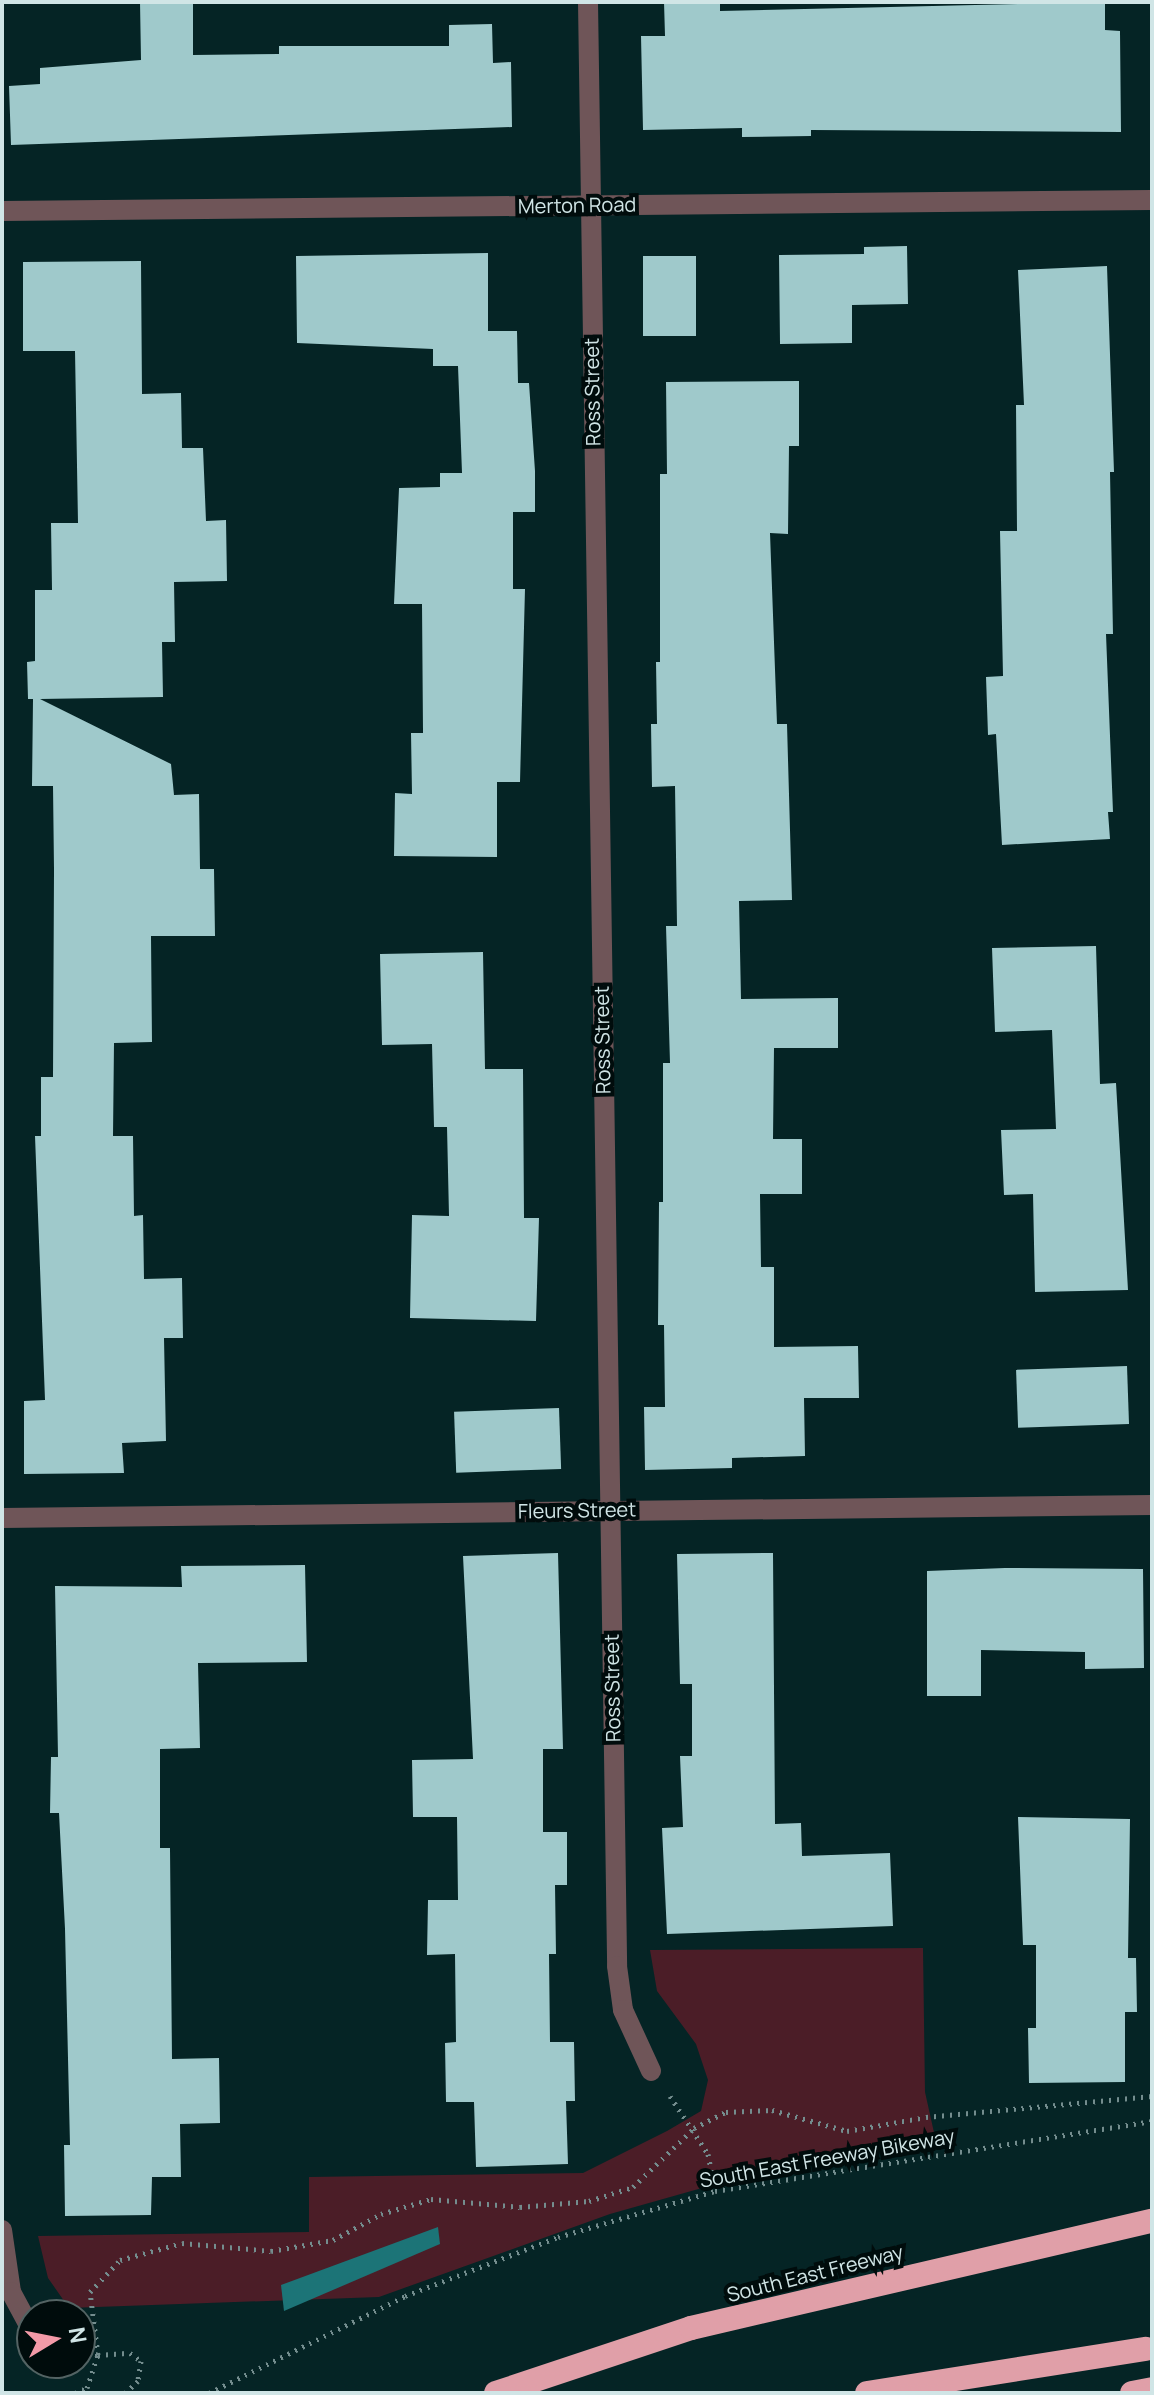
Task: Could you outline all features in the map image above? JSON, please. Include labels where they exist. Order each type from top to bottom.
[{"type":"highway","name":"South East Freeway","points":[[496,2393],[706,2324],[1152,2221]]},
{"type":"highway","points":[[867,2393],[1146,2349]]},
{"type":"highway","points":[[1132,2393],[1152,2389]]},
{"type":"street","name":"Ross Street","points":[[588,2],[617,1966],[623,2010],[651,2071]]},
{"type":"street","name":"Merton Road","points":[[2,211],[1152,200]]},
{"type":"street","name":"Fleurs Street","points":[[2,1518],[1152,1505]]},
{"type":"street","points":[[2,2230],[11,2292],[16,2301]]},
{"type":"path","points":[[75,2393],[87,2388],[98,2355],[90,2292],[120,2260],[182,2243],[271,2251],[333,2240],[381,2214],[431,2199],[520,2207],[589,2201],[633,2187],[694,2128],[726,2112],[772,2110],[847,2131],[926,2117],[1152,2096]]},
{"type":"path","name":"South East Freeway Bikeway","points":[[209,2393],[405,2296],[558,2237],[715,2191],[1152,2121]]},
{"type":"path","points":[[694,2128],[708,2154],[715,2191]]},
{"type":"path","points":[[98,2355],[130,2353],[141,2361],[138,2381],[125,2393]]},
{"type":"shaded area","points":[[923,1948],[925,2092],[935,2137],[805,2159],[610,2214],[379,2297],[96,2307],[96,2299],[63,2299],[48,2278],[38,2236],[309,2232],[309,2177],[583,2173],[667,2131],[701,2111],[708,2080],[696,2044],[657,1991],[650,1950]]},
{"type":"water","points":[[438,2227],[440,2244],[284,2311],[281,2285]]},
{"type":"building","points":[[140,2],[193,2],[193,55],[279,54],[279,46],[449,46],[449,25],[492,24],[493,63],[511,62],[512,127],[11,145],[9,86],[40,84],[40,68],[141,60]]},
{"type":"building","points":[[664,2],[720,2],[720,11],[1105,2],[1105,30],[1120,31],[1121,132],[811,130],[811,136],[742,137],[742,128],[643,130],[641,36],[665,36]]},
{"type":"building","points":[[907,246],[908,304],[852,305],[852,343],[780,344],[779,255],[864,254],[864,247]]},
{"type":"building","points":[[488,253],[488,331],[517,331],[518,383],[529,383],[535,471],[535,512],[513,512],[513,589],[525,589],[520,782],[497,782],[497,857],[394,856],[395,793],[412,794],[411,733],[423,733],[422,604],[394,604],[399,488],[440,487],[440,473],[462,473],[458,366],[433,366],[433,349],[297,343],[296,256]]},
{"type":"building","points":[[643,256],[696,256],[696,336],[643,336]]},
{"type":"building","points":[[141,261],[142,394],[181,393],[182,448],[203,448],[206,521],[226,520],[227,581],[174,582],[175,642],[162,642],[163,697],[40,699],[171,764],[174,795],[199,794],[200,869],[214,869],[215,936],[151,936],[152,1042],[114,1043],[113,1136],[133,1136],[134,1216],[143,1215],[144,1279],[182,1278],[183,1338],[164,1338],[166,1441],[122,1443],[124,1473],[24,1474],[24,1401],[45,1400],[35,1136],[41,1136],[41,1077],[53,1077],[54,870],[53,786],[32,786],[33,699],[28,699],[27,662],[35,661],[35,590],[52,590],[51,523],[78,523],[75,351],[23,351],[23,262]]},
{"type":"building","points":[[1107,266],[1114,472],[1110,472],[1113,634],[1106,634],[1113,812],[1108,812],[1110,839],[1002,845],[996,734],[988,735],[986,677],[1003,676],[1000,531],[1017,531],[1016,405],[1024,405],[1018,270]]},
{"type":"building","points":[[799,381],[799,446],[789,446],[788,534],[770,533],[777,724],[787,724],[792,900],[739,901],[741,999],[838,998],[838,1048],[774,1048],[773,1139],[802,1139],[802,1194],[760,1194],[761,1267],[774,1267],[774,1347],[858,1346],[859,1398],[804,1398],[805,1456],[732,1458],[732,1468],[645,1470],[644,1407],[665,1407],[664,1325],[658,1325],[659,1202],[663,1202],[663,1063],[670,1063],[666,926],[677,926],[675,786],[652,787],[651,724],[657,724],[656,662],[660,662],[660,474],[667,474],[666,382]]},
{"type":"building","points":[[1096,946],[1100,1084],[1116,1083],[1128,1290],[1035,1292],[1033,1194],[1004,1195],[1001,1130],[1056,1129],[1052,1030],[995,1032],[992,948]]},
{"type":"building","points":[[483,952],[485,1069],[523,1069],[524,1218],[539,1218],[536,1321],[410,1318],[412,1215],[449,1216],[447,1127],[434,1127],[432,1044],[382,1045],[380,954]]},
{"type":"building","points":[[1127,1366],[1129,1424],[1018,1428],[1016,1370]]},
{"type":"building","points":[[559,1408],[561,1469],[456,1473],[454,1412]]},
{"type":"building","points":[[558,1553],[563,1749],[543,1749],[543,1832],[567,1832],[567,1885],[555,1885],[556,1954],[549,1954],[550,2042],[574,2042],[575,2101],[566,2101],[568,2164],[476,2167],[474,2102],[446,2102],[445,2043],[456,2042],[455,1954],[427,1955],[428,1900],[458,1900],[457,1817],[413,1817],[412,1760],[473,1759],[463,1556]]},
{"type":"building","points":[[773,1553],[775,1824],[801,1823],[802,1856],[890,1853],[893,1926],[667,1934],[662,1828],[683,1827],[680,1756],[692,1756],[692,1684],[680,1684],[677,1554]]},
{"type":"building","points":[[305,1565],[307,1662],[198,1663],[200,1748],[160,1749],[160,1848],[170,1848],[172,2059],[219,2058],[220,2123],[180,2124],[181,2177],[152,2177],[151,2215],[65,2216],[64,2145],[70,2145],[65,1929],[59,1813],[50,1813],[51,1757],[58,1757],[55,1586],[182,1587],[181,1566]]},
{"type":"building","points":[[1143,1569],[1144,1668],[1085,1669],[1085,1652],[981,1650],[981,1696],[927,1696],[927,1571]]},
{"type":"building","points":[[1018,1817],[1130,1819],[1128,1958],[1136,1958],[1137,2012],[1125,2012],[1125,2082],[1029,2083],[1028,2028],[1036,2028],[1036,1945],[1023,1945]]}]
